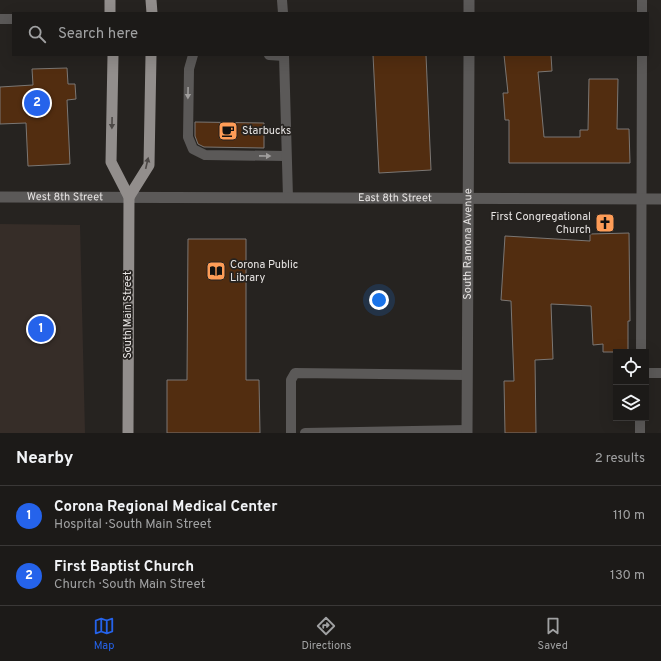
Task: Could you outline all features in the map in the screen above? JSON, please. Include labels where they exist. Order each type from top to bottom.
[{"type":"main road","points":[[110,0],[110,12]]},
{"type":"main road","points":[[151,0],[152,12]]},
{"type":"main road","name":"South Main Street","points":[[114,56],[111,162],[129,197],[128,433]]},
{"type":"main road","points":[[129,197],[149,165],[151,56]]},
{"type":"street","points":[[469,0],[469,12]]},
{"type":"street","name":"South Ramona Avenue","points":[[467,432],[469,56]]},
{"type":"street","name":"West 8th Street","points":[[0,197],[129,197]]},
{"type":"street","name":"East 8th Street","points":[[129,197],[661,199]]},
{"type":"lane","points":[[282,0],[283,12]]},
{"type":"lane","points":[[642,0],[642,12]]},
{"type":"lane","points":[[0,20],[12,19]]},
{"type":"lane","points":[[193,56],[189,69],[188,137],[193,150],[205,155],[286,156]]},
{"type":"lane","points":[[284,56],[288,198]]},
{"type":"lane","points":[[641,349],[642,56]]},
{"type":"lane","points":[[292,433],[291,380],[295,373],[467,375]]},
{"type":"lane","points":[[649,373],[661,374]]},
{"type":"lane","points":[[640,421],[640,433]]},
{"type":"lane","points":[[305,433],[467,432]]},
{"type":"shaded area","points":[[0,224],[80,225],[85,433],[0,433]]},
{"type":"building","points":[[373,56],[426,56],[431,170],[379,173]]},
{"type":"building","points":[[504,56],[551,56],[552,71],[538,72],[544,137],[580,137],[580,130],[588,130],[589,79],[618,79],[617,129],[629,129],[630,163],[509,163],[509,120],[505,120],[503,93],[508,93]]},
{"type":"building","points":[[67,68],[68,84],[75,84],[76,99],[67,100],[70,164],[28,166],[26,123],[0,124],[0,87],[33,85],[32,69]]},
{"type":"building","name":"Starbucks","points":[[195,122],[264,123],[264,148],[204,147],[198,144],[195,136]]},
{"type":"building","points":[[629,233],[630,321],[628,321],[628,349],[613,349],[613,352],[603,352],[603,344],[593,345],[591,306],[551,304],[553,359],[535,360],[536,433],[505,433],[504,381],[514,381],[511,301],[501,300],[505,236],[590,241],[590,234]]},
{"type":"building","points":[[188,239],[246,239],[246,380],[259,380],[260,433],[167,433],[167,380],[187,380]]},
{"type":"place","name":"First Baptist Church","points":[[37,103]]},
{"type":"place","name":"Starbucks","points":[[228,131]]},
{"type":"place","name":"First Congregational Church","points":[[605,223]]},
{"type":"place","name":"Corona Public Library","points":[[216,271]]},
{"type":"place","name":"Corona Regional Medical Center","points":[[41,329]]}]
